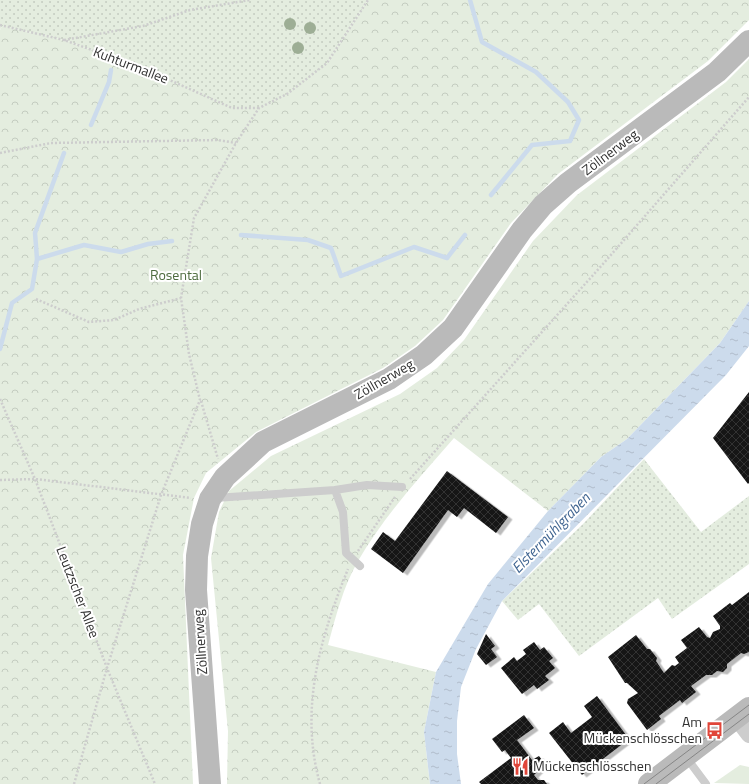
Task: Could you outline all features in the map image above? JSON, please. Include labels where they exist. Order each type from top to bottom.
[{"type":"main road","name":"Zöllnerweg","points":[[210,784],[196,590],[197,556],[202,524],[210,499],[225,477],[263,442],[389,379],[424,356],[453,328],[522,230],[543,205],[568,183],[717,72],[749,41]]},
{"type":"main road","points":[[649,784],[742,713]]},
{"type":"street","points":[[742,713],[749,735]]},
{"type":"lane","points":[[210,499],[335,490],[367,485],[402,488]]},
{"type":"lane","points":[[335,490],[343,512],[346,552],[360,566]]},
{"type":"lane","points":[[685,757],[706,784]]},
{"type":"path","points":[[64,40],[144,26],[190,10],[250,0]]},
{"type":"path","points":[[225,477],[220,466],[200,400],[189,354],[181,298],[194,218],[236,143],[259,108],[287,94],[327,63],[368,0]]},
{"type":"path","points":[[0,30],[1,25]]},
{"type":"path","name":"Kuhturmallee","points":[[1,25],[64,40],[145,69],[232,108],[259,108]]},
{"type":"path","points":[[320,784],[317,773],[311,722],[314,675],[330,612],[352,559],[402,488],[603,264],[749,97]]},
{"type":"path","points":[[0,153],[51,143],[218,140],[236,143]]},
{"type":"path","points":[[36,299],[89,322],[114,320],[138,309],[181,298]]},
{"type":"path","name":"Leutzscher Allee","points":[[0,399],[35,479],[107,668],[155,784]]},
{"type":"path","points":[[74,784],[107,668],[161,495],[200,400]]},
{"type":"path","points":[[0,480],[35,479],[161,495],[210,499]]},
{"type":"green space","points":[[0,0],[368,0],[327,63],[287,94],[259,108],[232,108],[145,69],[64,40],[2,26],[0,30]]},
{"type":"green space","name":"Rosental","points":[[368,0],[749,0],[749,20],[708,61],[558,174],[511,223],[443,320],[415,346],[383,368],[256,432],[206,473],[194,498],[183,555],[193,784],[0,784],[0,30],[2,26],[64,40],[145,69],[232,107],[327,63]]},
{"type":"green space","points":[[749,59],[749,301],[720,343],[627,439],[601,457],[548,511],[454,438],[403,497],[379,528],[358,561],[348,581],[340,602],[328,645],[436,672],[424,732],[430,784],[227,784],[228,731],[211,558],[219,512],[229,491],[271,456],[400,394],[437,368],[464,340],[533,241],[577,195],[726,82]]},
{"type":"green space","points":[[644,459],[701,532],[749,496],[749,564],[672,619],[658,598],[579,656],[539,604],[518,620],[502,601],[583,524]]},
{"type":"green space","points":[[740,765],[749,767],[749,784],[714,783]]},
{"type":"water","name":"Elstermühlgraben","points":[[749,301],[749,346],[726,375],[502,601],[476,649],[461,687],[457,721],[457,754],[461,784],[430,784],[424,732],[436,672],[488,584],[548,511],[601,457],[627,439],[720,343]]},
{"type":"building","points":[[749,392],[749,483],[748,484],[713,438]]},
{"type":"building","points":[[447,471],[508,517],[496,533],[464,508],[457,517],[448,510],[403,573],[371,549],[383,532],[395,541]]},
{"type":"building","points":[[749,592],[749,652],[744,654],[741,653],[727,664],[727,668],[723,672],[717,671],[712,675],[706,675],[691,686],[696,692],[682,703],[680,700],[659,716],[661,719],[647,730],[627,703],[628,699],[638,693],[627,683],[625,683],[608,657],[636,635],[647,649],[650,649],[657,658],[656,661],[664,673],[672,665],[675,666],[679,663],[675,657],[687,648],[681,640],[699,627],[707,637],[710,638],[713,632],[720,629],[720,626],[713,616],[730,603],[732,605]]},
{"type":"building","points":[[486,634],[495,646],[491,649],[497,657],[486,665],[477,654]]},
{"type":"building","points":[[534,642],[540,650],[544,647],[553,658],[549,661],[555,668],[545,676],[549,680],[537,689],[534,685],[522,694],[501,668],[514,657],[517,661],[526,654],[523,650]]},
{"type":"building","points":[[597,696],[629,739],[582,775],[549,733],[563,722],[571,733],[592,717],[584,706]]},
{"type":"building","name":"Mückenschlösschen","points":[[524,715],[534,728],[517,740],[532,760],[539,756],[545,764],[534,775],[538,780],[544,780],[547,784],[481,784],[479,782],[511,758],[505,750],[502,752],[492,739]]},
{"type":"waterway","points":[[470,0],[482,42],[536,72],[568,102],[579,120],[570,141],[532,145],[491,195]]},
{"type":"waterway","points":[[91,125],[109,82],[111,70]]},
{"type":"waterway","points":[[0,349],[12,303],[32,289],[37,259],[35,233],[64,153]]},
{"type":"waterway","points":[[241,235],[308,240],[331,248],[341,276],[414,247],[447,258],[465,235]]},
{"type":"waterway","points":[[37,259],[84,245],[121,252],[148,244],[172,241]]},
{"type":"tram line","points":[[644,784],[749,705]]},
{"type":"tram line","points":[[656,784],[749,714]]},
{"type":"place","name":"Am Mückenschlösschen","points":[[715,730]]},
{"type":"place","name":"Mückenschlösschen","points":[[520,766]]}]
